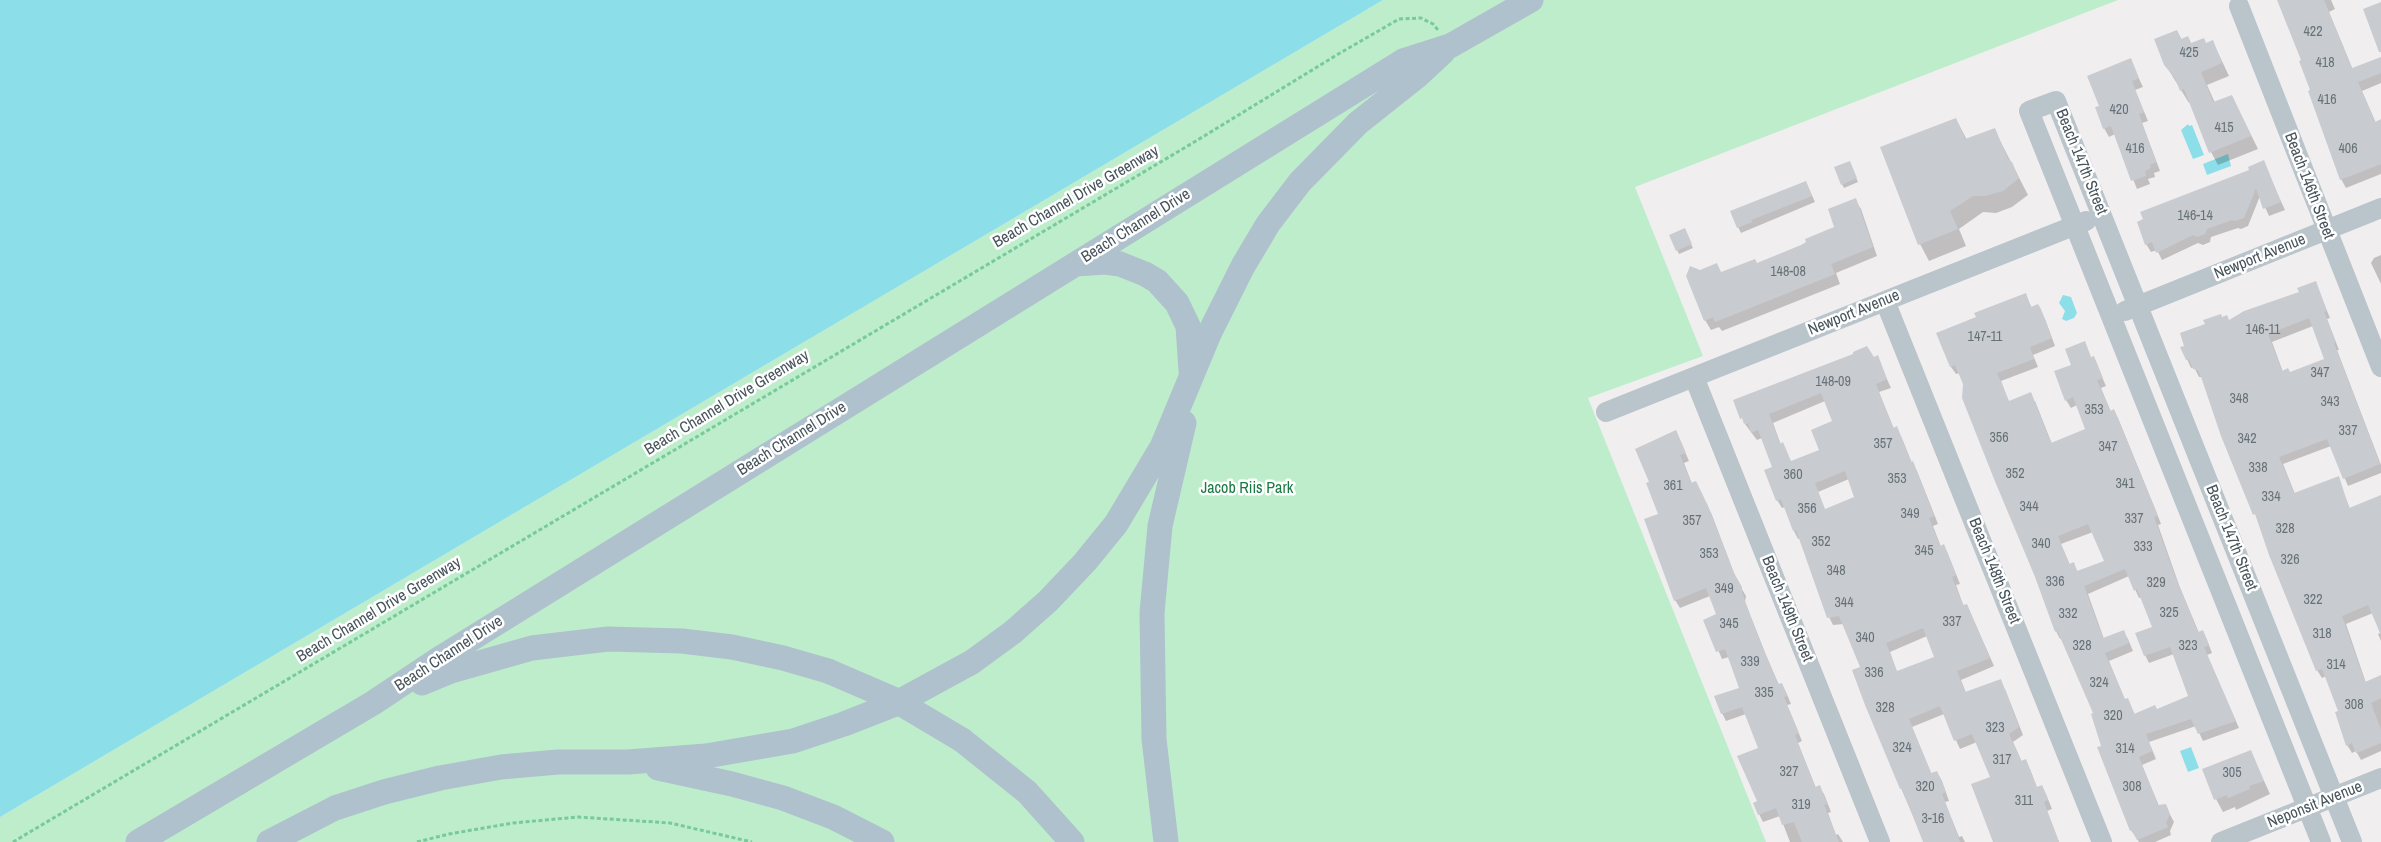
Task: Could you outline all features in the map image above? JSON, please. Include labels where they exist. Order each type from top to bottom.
[{"type":"main road","name":"Beach Channel Drive","points":[[138,842],[373,703],[442,657],[1403,61],[1450,46],[1531,0]]},
{"type":"main road","name":"Beach Channel Drive","points":[[269,842],[336,808],[384,792],[440,778],[510,766],[558,762],[628,762],[706,756],[793,741],[895,704],[972,662],[1037,612],[1102,543],[1121,517],[1168,434],[1220,312],[1243,266],[1268,224],[1300,182],[1358,123],[1416,77],[1450,46]]},
{"type":"main road","points":[[1074,264],[1104,262],[1133,268],[1146,274],[1168,291],[1177,303],[1188,326],[1191,378],[1183,430],[1160,526],[1152,613],[1154,739],[1166,842]]},
{"type":"main road","points":[[373,703],[451,671],[502,656],[559,643],[608,639],[682,641],[732,647],[828,671],[893,698],[962,740],[1027,792],[1072,842]]},
{"type":"main road","points":[[628,762],[732,784],[783,798],[833,818],[882,842]]},
{"type":"street","name":"Beach 146th Street","points":[[2239,6],[2381,367]]},
{"type":"street","name":"Beach 147th Street","points":[[2321,842],[2029,111],[2056,101],[2352,842]]},
{"type":"street","name":"Newport Avenue","points":[[2111,316],[2381,208]]},
{"type":"street","name":"Newport Avenue","points":[[1606,412],[2102,214]]},
{"type":"street","name":"Beach 148th Street","points":[[1885,301],[2102,842]]},
{"type":"street","name":"Beach 149th Street","points":[[1694,377],[1880,842]]},
{"type":"street","points":[[2210,564],[2237,554]]},
{"type":"street","name":"Neponsit Avenue","points":[[2222,842],[2381,778]]},
{"type":"path","name":"Beach Channel Drive Greenway","points":[[13,842],[1400,19],[1414,17],[1428,21],[1433,24],[1450,46]]},
{"type":"path","points":[[417,842],[449,834],[513,823],[578,817],[670,823],[752,842]]},
{"type":"green space","name":"Jacob Riis Park","points":[[1383,0],[2118,0],[1635,187],[1703,356],[1588,398],[1766,842],[0,842],[0,817]]},
{"type":"water","points":[[0,0],[1383,0],[0,817]]},
{"type":"water","points":[[2188,124],[2189,126],[2192,125],[2204,155],[2193,159],[2181,130]]},
{"type":"water","points":[[2228,154],[2231,166],[2207,175],[2203,164]]},
{"type":"water","points":[[2063,295],[2071,297],[2077,313],[2074,318],[2066,321],[2062,319],[2065,311],[2059,303]]},
{"type":"water","points":[[2191,747],[2199,768],[2188,772],[2180,751]]},
{"type":"building","points":[[2277,0],[2324,0],[2352,68],[2381,57],[2381,73],[2358,82],[2375,122],[2381,119],[2381,164],[2340,180],[2308,91],[2310,90],[2299,61],[2301,60]]},
{"type":"building","points":[[2381,2],[2381,52],[2379,52],[2363,9]]},
{"type":"building","points":[[2177,30],[2181,39],[2188,36],[2191,43],[2204,38],[2206,43],[2213,40],[2222,63],[2201,72],[2213,102],[2232,95],[2251,136],[2209,153],[2184,89],[2180,91],[2175,78],[2164,65],[2154,39]]},
{"type":"building","points":[[2131,58],[2139,78],[2132,81],[2144,112],[2139,114],[2156,162],[2145,171],[2146,176],[2131,181],[2111,126],[2103,129],[2095,107],[2099,106],[2087,76]]},
{"type":"building","points":[[1956,118],[1965,139],[1995,128],[2008,159],[2012,162],[2019,178],[2003,191],[1985,196],[1973,196],[1950,211],[1958,229],[1918,245],[1880,147]]},
{"type":"building","points":[[2264,160],[2281,202],[2263,209],[2256,188],[2244,218],[2232,220],[2207,229],[2205,234],[2197,237],[2193,235],[2156,253],[2152,242],[2145,245],[2137,222],[2143,219],[2140,212],[2249,170],[2248,167]]},
{"type":"building","points":[[1850,161],[1857,178],[1841,185],[1834,167]]},
{"type":"building","points":[[1806,181],[1812,196],[1751,220],[1752,222],[1737,228],[1730,211]]},
{"type":"building","points":[[1856,198],[1873,247],[1831,264],[1835,274],[1715,322],[1713,317],[1704,321],[1686,276],[1690,266],[1700,270],[1717,263],[1721,272],[1755,259],[1757,263],[1801,245],[1806,242],[1805,239],[1834,227],[1828,209]]},
{"type":"building","points":[[1685,228],[1692,244],[1676,251],[1669,235]]},
{"type":"building","points":[[2316,281],[2327,311],[2324,312],[2336,342],[2334,343],[2380,464],[2343,479],[2327,439],[2279,457],[2294,493],[2339,476],[2349,508],[2381,495],[2381,635],[2368,605],[2342,616],[2365,682],[2381,675],[2381,698],[2371,703],[2381,730],[2381,743],[2356,753],[2352,743],[2346,746],[2335,712],[2338,711],[2322,669],[2316,671],[2269,555],[2255,514],[2253,515],[2221,436],[2198,370],[2193,369],[2189,359],[2186,360],[2180,347],[2184,346],[2180,333],[2205,324],[2203,320],[2221,314],[2222,317],[2227,315],[2229,320],[2244,311],[2299,292],[2297,288]],"holes":[[[2309,318],[2324,359],[2290,372],[2288,368],[2282,371],[2268,334]]]},
{"type":"building","points":[[2026,293],[2031,307],[2038,304],[2041,309],[2052,338],[2030,347],[2034,359],[1997,373],[2009,401],[2031,392],[2051,443],[2085,429],[2073,397],[2065,401],[2054,371],[2071,365],[2065,349],[2085,341],[2091,357],[2094,356],[2103,378],[2097,380],[2110,411],[2114,409],[2158,516],[2154,517],[2175,576],[2198,632],[2203,630],[2209,645],[2204,647],[2236,721],[2198,734],[2191,719],[2146,734],[2152,751],[2139,757],[2158,805],[2166,804],[2170,814],[2166,823],[2168,827],[2137,840],[2132,830],[2130,831],[2097,747],[2101,746],[2091,714],[2093,713],[2057,630],[2055,632],[2035,577],[1962,398],[1963,384],[1955,365],[1950,367],[1936,333],[1976,317],[1974,313]],"holes":[[[2088,524],[2104,561],[2077,571],[2074,562],[2069,564],[2058,536]],[[2125,569],[2134,591],[2137,589],[2152,627],[2135,633],[2144,656],[2170,647],[2188,696],[2157,709],[2155,705],[2134,714],[2128,698],[2125,699],[2105,653],[2129,643],[2124,630],[2103,638],[2084,586]]]},
{"type":"building","points":[[1867,346],[1874,357],[1878,355],[1887,379],[1876,384],[1893,428],[1897,426],[1911,462],[1913,461],[1934,516],[1929,518],[1940,546],[1944,544],[1956,575],[1952,577],[1963,605],[1967,604],[1990,658],[1957,671],[1965,692],[2001,679],[2019,727],[2009,734],[2021,761],[2026,759],[2037,787],[2042,785],[2048,800],[2044,802],[2059,842],[1993,842],[1971,784],[1990,777],[1972,734],[1954,741],[1940,706],[1909,719],[1931,773],[1937,771],[1946,792],[1942,794],[1960,842],[1923,842],[1902,788],[1900,789],[1865,705],[1852,670],[1860,667],[1839,616],[1827,618],[1796,530],[1793,531],[1781,499],[1776,501],[1764,470],[1772,467],[1758,430],[1751,433],[1748,423],[1744,424],[1742,418],[1740,419],[1733,400],[1853,354],[1853,352]],"holes":[[[1821,393],[1832,421],[1811,430],[1819,450],[1791,461],[1783,442],[1780,444],[1769,414]],[[1845,471],[1854,497],[1825,509],[1815,483]],[[1923,628],[1934,657],[1897,671],[1886,643]]]},
{"type":"building","points":[[1676,430],[1686,453],[1680,455],[1691,483],[1696,481],[1708,506],[1734,573],[1742,587],[1742,593],[1762,646],[1778,684],[1782,683],[1787,696],[1784,697],[1799,733],[1795,735],[1815,787],[1820,785],[1827,804],[1824,805],[1839,842],[1802,842],[1794,822],[1782,825],[1776,808],[1758,815],[1753,803],[1757,801],[1737,756],[1758,748],[1742,707],[1721,714],[1714,696],[1739,688],[1725,649],[1716,652],[1703,620],[1716,614],[1706,588],[1674,601],[1644,519],[1658,514],[1646,483],[1649,482],[1635,449]]},
{"type":"building","points":[[2251,750],[2264,781],[2249,786],[2250,789],[2228,798],[2227,795],[2214,800],[2202,769]]}]
